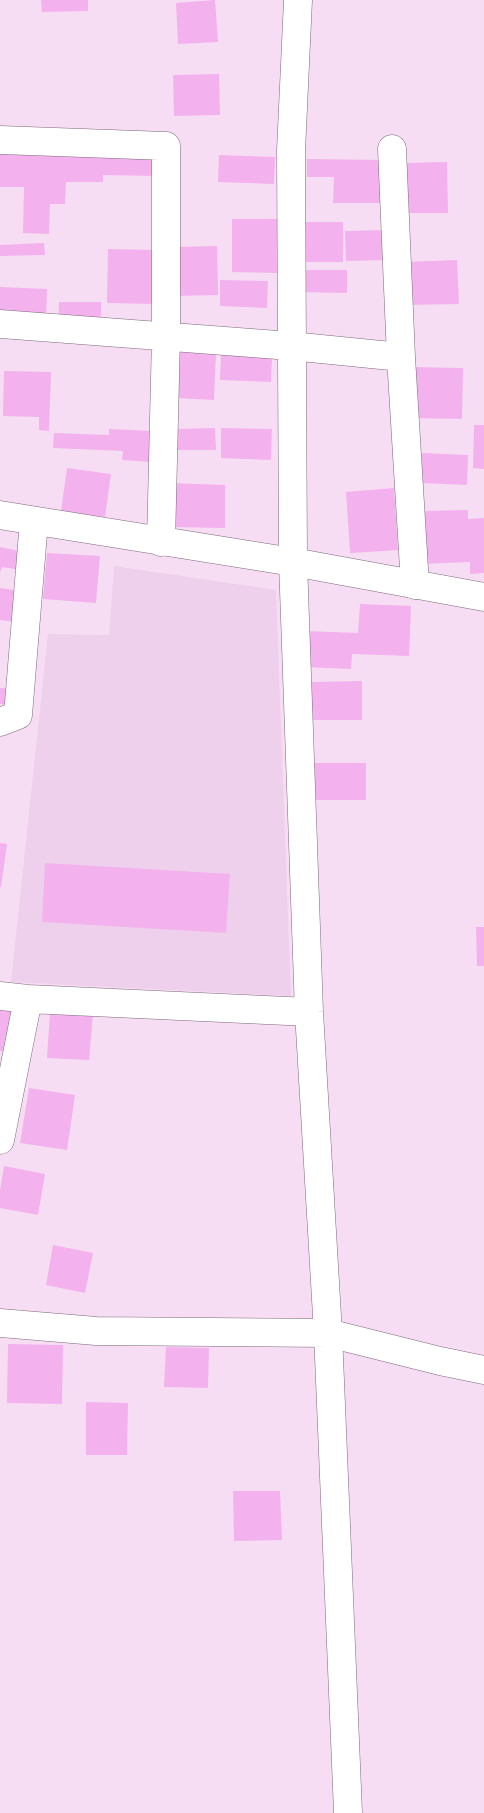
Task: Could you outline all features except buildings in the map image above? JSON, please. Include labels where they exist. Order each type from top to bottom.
[{"type":"street","points":[[298,0],[290,151],[292,562],[309,1012],[328,1332],[348,1812]]},
{"type":"street","points":[[0,140],[166,146],[166,337],[161,542]]},
{"type":"street","points":[[392,149],[401,357],[415,585]]},
{"type":"street","points":[[0,324],[291,346],[401,357]]},
{"type":"street","points":[[0,515],[292,562],[484,597]]},
{"type":"street","points":[[0,722],[18,715],[34,521]]},
{"type":"street","points":[[0,996],[28,999],[309,1012]]},
{"type":"street","points":[[0,1140],[28,999]]},
{"type":"street","points":[[0,1323],[96,1331],[328,1332],[440,1361],[484,1370]]},
{"type":"shaded area","points":[[114,566],[276,590],[291,996],[11,982],[48,634],[109,635]]}]
